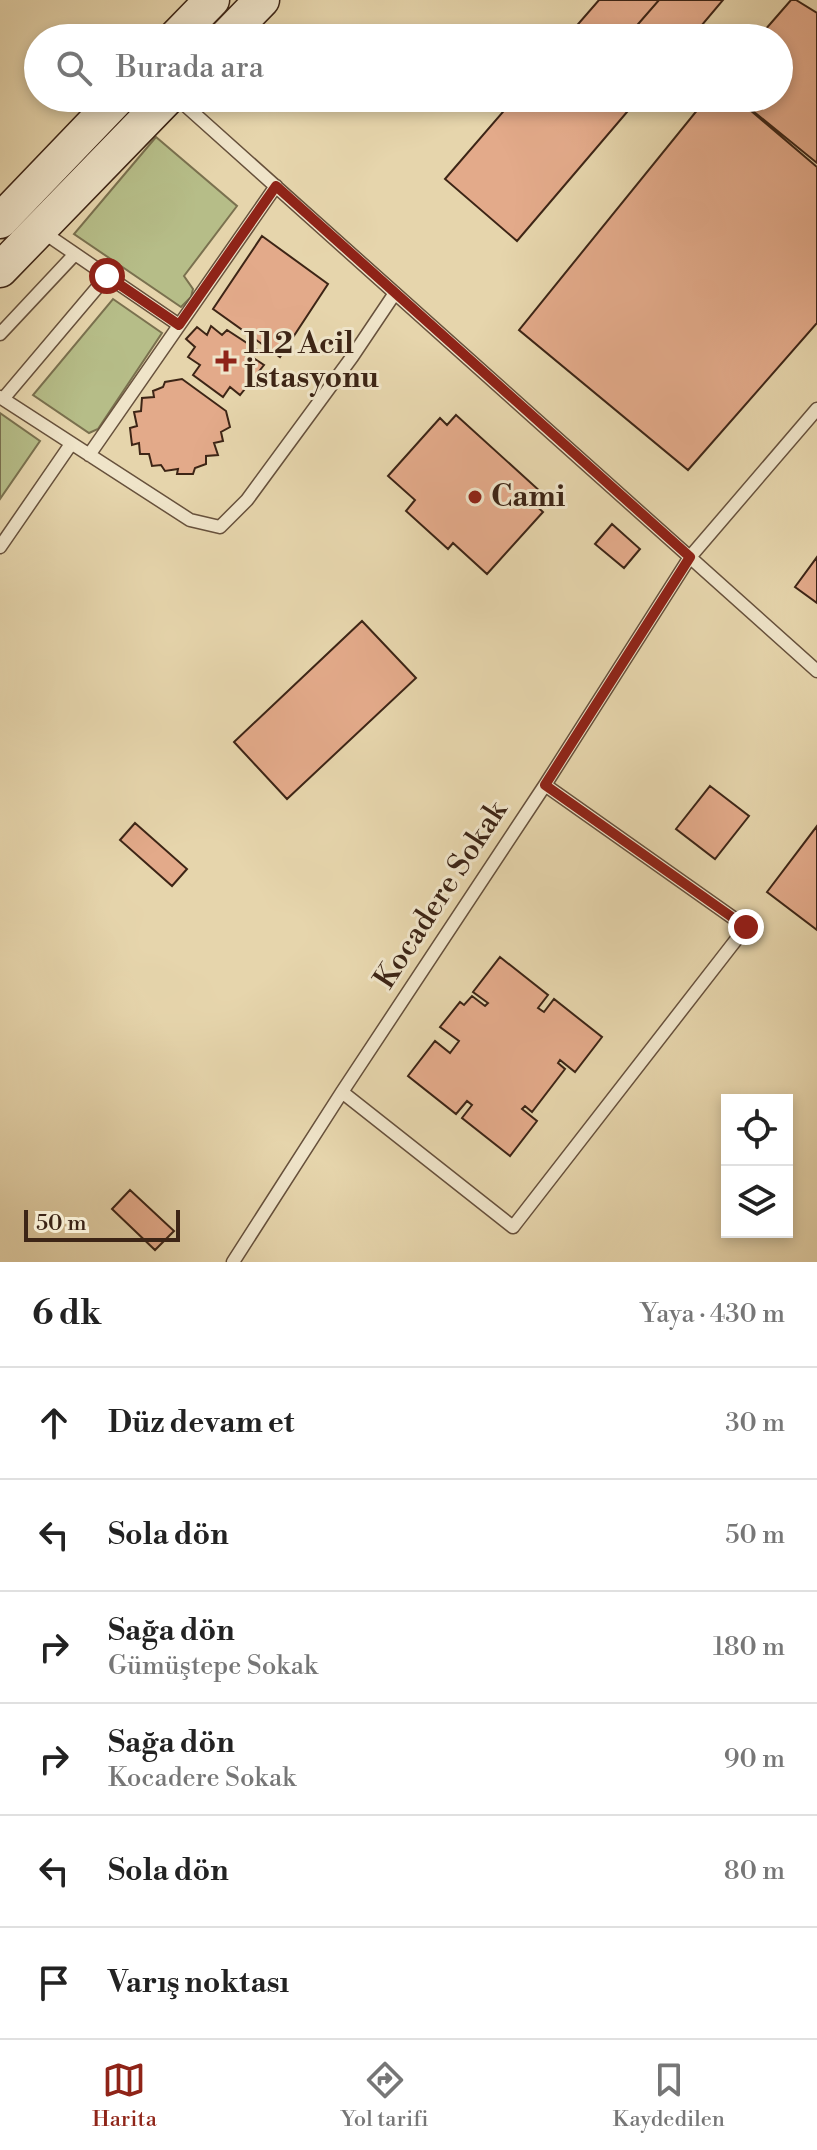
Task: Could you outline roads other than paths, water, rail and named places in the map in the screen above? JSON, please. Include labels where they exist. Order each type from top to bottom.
[{"type":"main road","points":[[189,24],[212,0]]},
{"type":"main road","points":[[239,24],[262,0]]},
{"type":"main road","points":[[0,221],[105,112]]},
{"type":"main road","points":[[0,270],[153,112]]},
{"type":"lane","points":[[193,112],[817,671]]},
{"type":"lane","points":[[89,455],[276,186]]},
{"type":"lane","points":[[39,229],[179,325]]},
{"type":"lane","points":[[0,334],[75,254]]},
{"type":"lane","points":[[107,276],[1,398],[190,520],[220,527],[247,500],[395,293]]},
{"type":"lane","name":"Kocadere Sokak","points":[[233,1262],[690,557],[817,409]]},
{"type":"lane","points":[[0,547],[71,444]]},
{"type":"lane","points":[[342,1092],[513,1227],[746,927],[545,785]]},
{"type":"place","name":"112 Acil İstasyonu","points":[[226,361]]},
{"type":"place","name":"Cami","points":[[475,497]]}]
